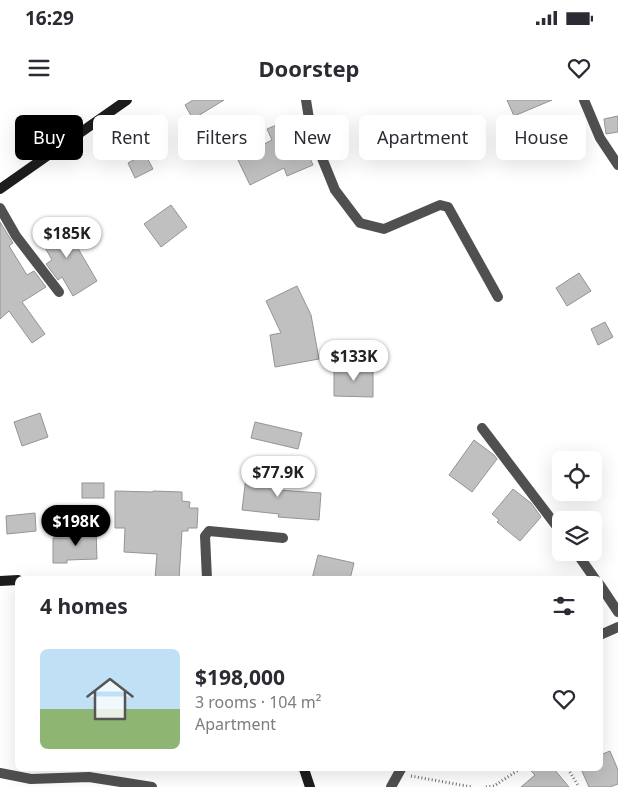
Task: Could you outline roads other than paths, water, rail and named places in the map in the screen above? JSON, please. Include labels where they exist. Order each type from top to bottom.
[{"type":"street","points":[[0,189],[127,100]]},
{"type":"street","points":[[306,100],[311,131],[335,190],[360,223],[384,229],[440,204],[448,207],[498,297]]},
{"type":"street","points":[[584,100],[600,138],[618,165]]},
{"type":"street","points":[[0,208],[16,236],[59,292]]},
{"type":"street","points":[[482,428],[552,520]]},
{"type":"street","points":[[207,576],[205,536],[209,531],[283,538]]},
{"type":"street","points":[[582,561],[593,576]]},
{"type":"street","points":[[0,581],[15,580]]},
{"type":"street","points":[[603,590],[618,612]]},
{"type":"street","points":[[603,634],[618,628]]},
{"type":"street","points":[[305,771],[310,787]]},
{"type":"street","points":[[391,787],[400,771]]},
{"type":"street","points":[[0,773],[31,779],[152,787]]}]
